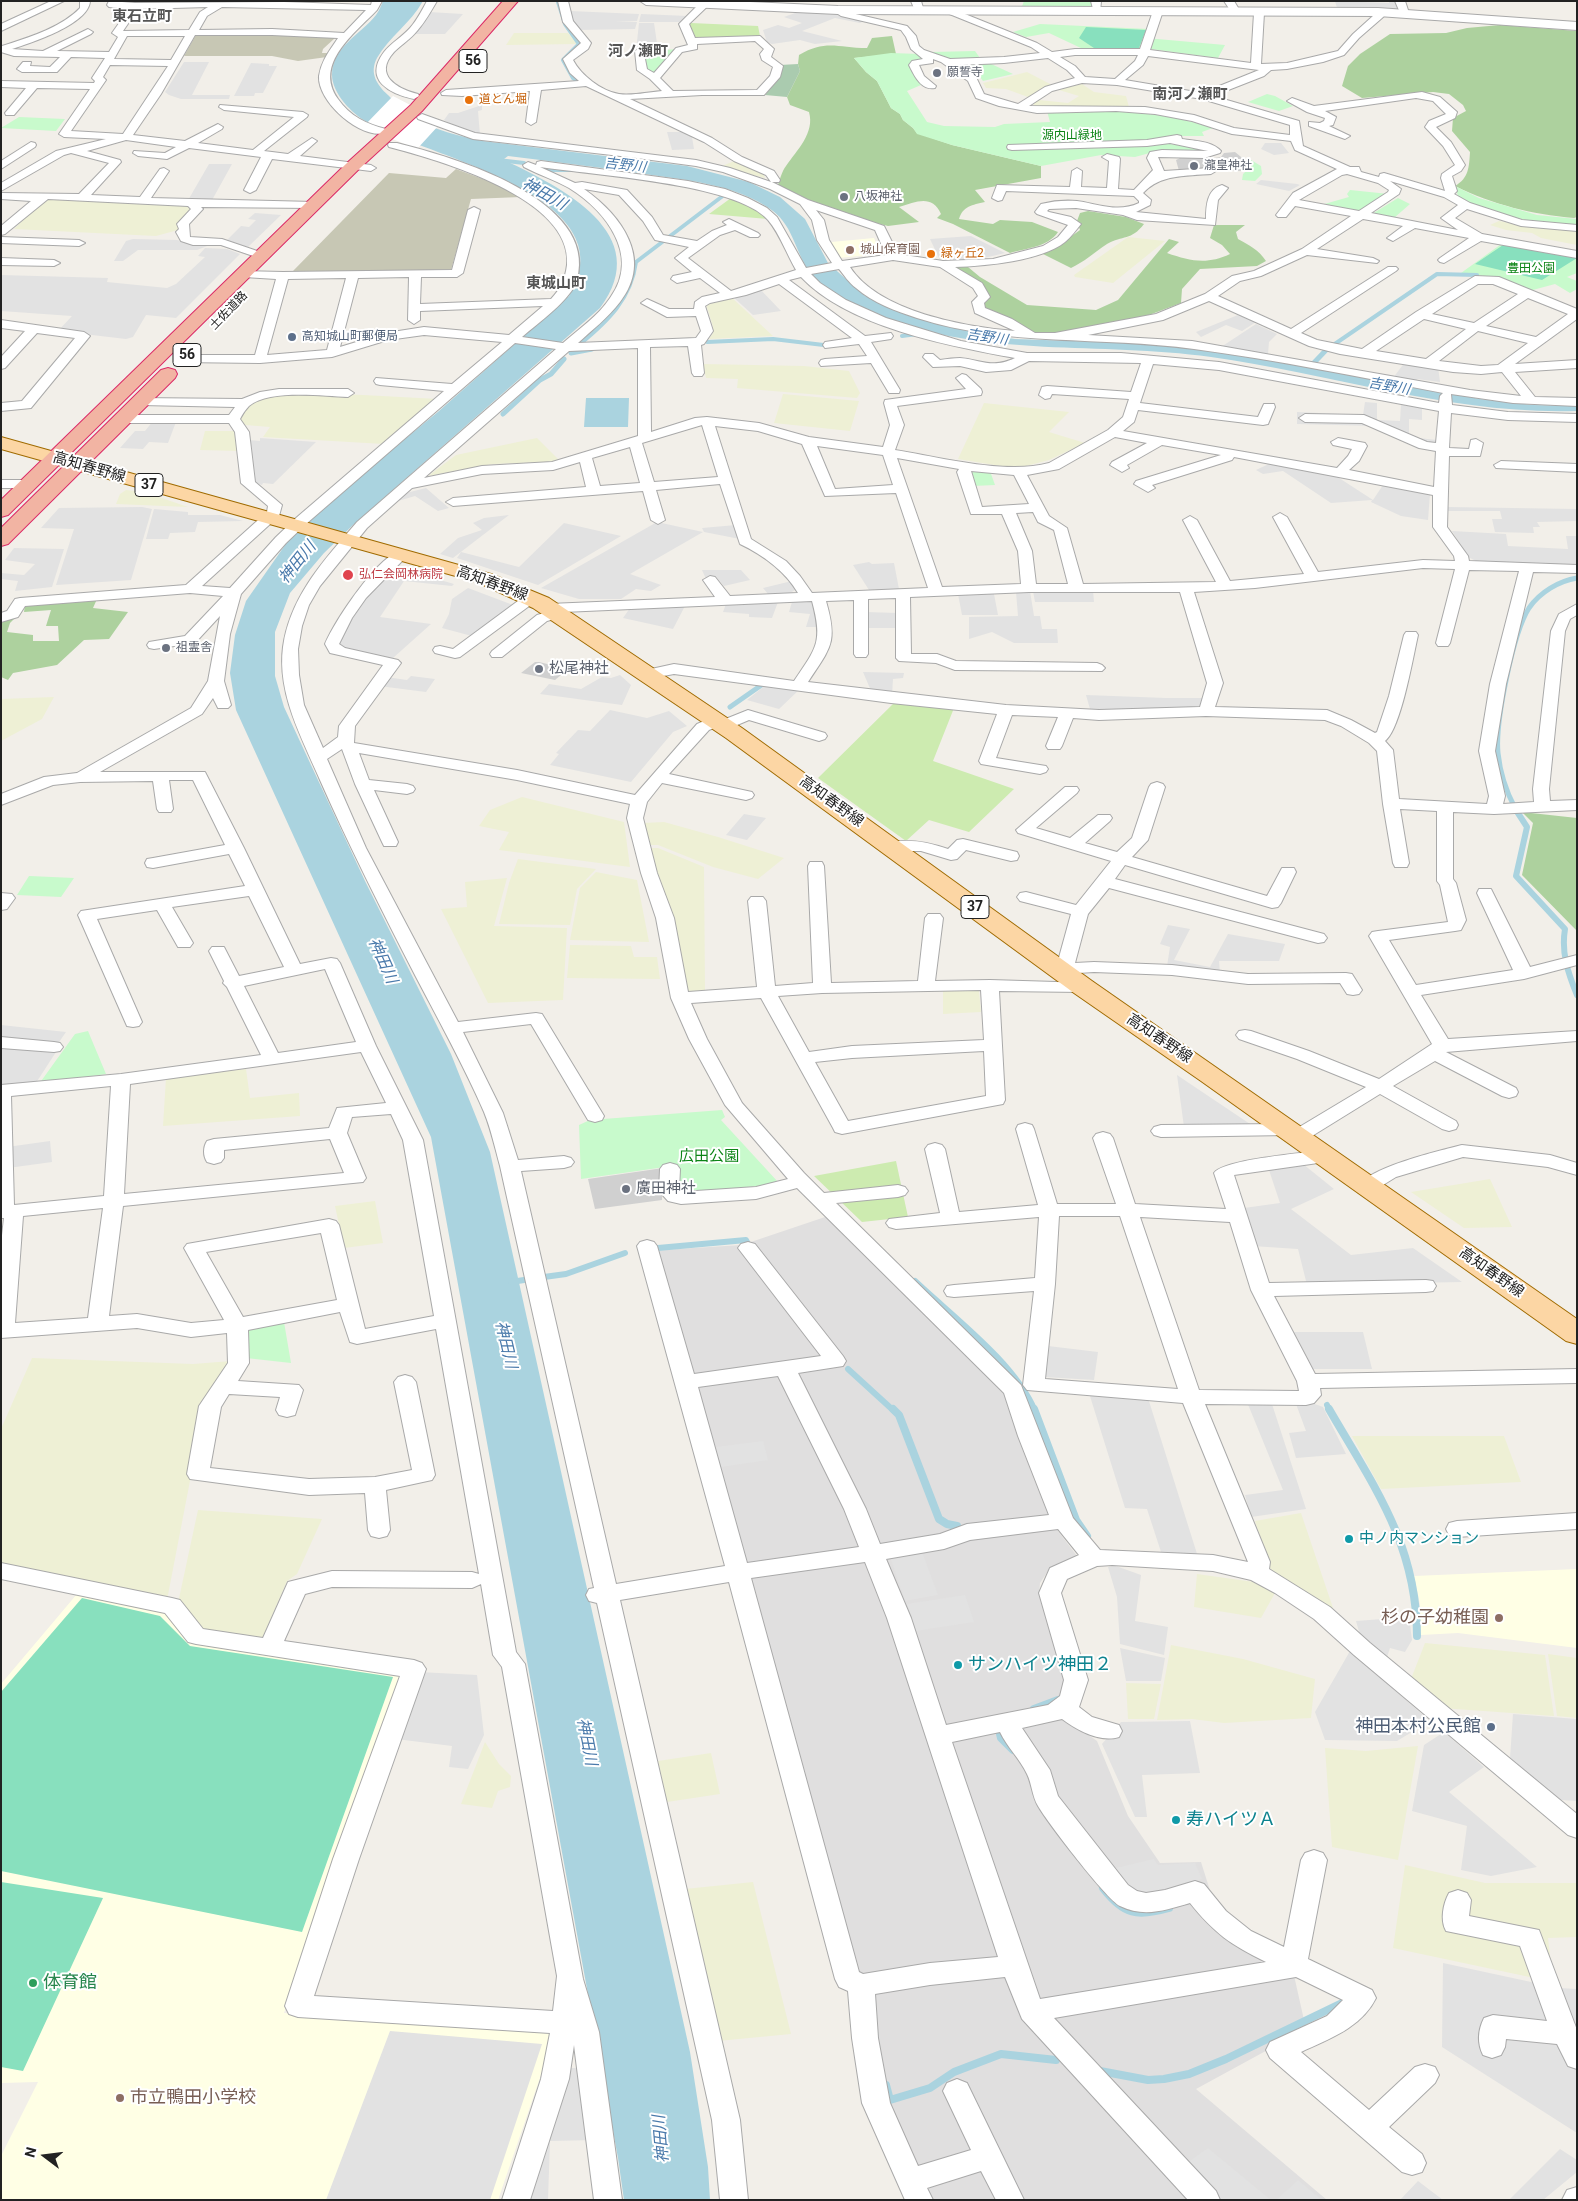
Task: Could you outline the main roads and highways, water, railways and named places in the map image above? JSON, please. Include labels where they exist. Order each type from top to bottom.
[{"type":"highway","name":"56","points":[[362,167],[385,137],[416,108],[511,1]]},
{"type":"highway","name":"56","points":[[416,108],[446,92],[522,1]]},
{"type":"highway","name":"56","points":[[416,108],[461,38]]},
{"type":"highway","name":"土佐道路","points":[[1,511],[314,205],[362,167]]},
{"type":"highway","name":"土佐道路","points":[[216,325],[362,167]]},
{"type":"highway","name":"土佐道路","points":[[1,540],[202,339]]},
{"type":"main road","name":"高知春野線","points":[[1,443],[484,578],[546,607],[720,723],[1073,979],[1577,1334]]},
{"type":"water","points":[[383,1],[423,1],[412,17],[387,43],[377,58],[374,69],[375,78],[381,87],[409,116],[438,129],[483,141],[687,166],[749,182],[780,197],[805,219],[828,263],[865,296],[919,317],[977,333],[1015,339],[1132,343],[1192,348],[1480,399],[1533,405],[1577,406],[1577,411],[1531,411],[1485,407],[1393,392],[1256,364],[1211,357],[1169,352],[1003,344],[920,329],[871,313],[852,304],[825,287],[811,274],[786,225],[780,218],[773,211],[742,194],[690,181],[508,156],[504,159],[506,161],[575,199],[595,216],[609,236],[617,257],[614,282],[600,308],[353,525],[324,553],[290,593],[275,632],[275,676],[284,707],[365,881],[451,1054],[490,1152],[690,2052],[708,2167],[710,2200],[624,2200],[618,2158],[431,1137],[236,710],[230,673],[235,635],[246,601],[290,538],[343,490],[439,411],[569,296],[581,261],[572,231],[548,206],[513,184],[367,122],[355,114],[339,96],[335,89],[332,75],[333,65],[337,56],[348,42],[376,15]]},
{"type":"water","points":[[586,398],[629,398],[628,427],[584,427]]},
{"type":"waterway","points":[[558,2],[565,24],[579,44],[563,60],[573,78],[584,85]]},
{"type":"waterway","points":[[498,160],[524,163]]},
{"type":"waterway","points":[[546,170],[570,170]]},
{"type":"waterway","points":[[580,344],[600,327],[617,308],[629,287],[636,262],[724,195]]},
{"type":"waterway","points":[[1326,350],[1437,274],[1477,275]]},
{"type":"waterway","points":[[902,336],[917,334]]},
{"type":"waterway","points":[[707,342],[773,339],[832,346]]},
{"type":"waterway","points":[[571,353],[592,349],[588,350]]},
{"type":"waterway","points":[[1309,368],[1326,350]]},
{"type":"waterway","points":[[503,414],[540,380],[551,374],[564,359]]},
{"type":"waterway","points":[[1515,808],[1504,781],[1498,753],[1499,721],[1511,657],[1523,620],[1533,602],[1550,588],[1577,578]]},
{"type":"waterway","points":[[730,707],[763,684]]},
{"type":"waterway","points":[[1514,807],[1527,827],[1516,876],[1565,929],[1566,963],[1577,995]]},
{"type":"waterway","points":[[658,1248],[746,1240],[747,1242]]},
{"type":"waterway","points":[[544,1277],[566,1274],[625,1253]]},
{"type":"waterway","points":[[511,1282],[524,1280]]},
{"type":"waterway","points":[[915,1281],[982,1341],[998,1358],[1026,1393],[1034,1409]]},
{"type":"waterway","points":[[848,1369],[894,1411]]},
{"type":"waterway","points":[[1327,1405],[1329,1409]]},
{"type":"waterway","points":[[893,1409],[899,1415],[939,1519],[947,1524],[957,1526]]},
{"type":"waterway","points":[[1034,1409],[1076,1520],[1087,1536]]},
{"type":"waterway","points":[[1329,1409],[1390,1516],[1401,1544],[1415,1603],[1417,1636]]},
{"type":"waterway","points":[[1034,1709],[1058,1700]]},
{"type":"waterway","points":[[1000,1734],[1001,1738],[1013,1750]]},
{"type":"waterway","points":[[1103,1888],[1125,1909],[1140,1913],[1169,1908]]},
{"type":"waterway","points":[[1100,2071],[1148,2080],[1189,2074],[1226,2059],[1344,2002]]},
{"type":"waterway","points":[[886,2085],[890,2100],[930,2088],[954,2072],[1001,2054],[1056,2060]]},
{"type":"place","name":"願誓寺","points":[[937,73]]},
{"type":"place","name":"道とん堀","points":[[469,100]]},
{"type":"place","name":"瀧皇神社","points":[[1194,166]]},
{"type":"place","name":"八坂神社","points":[[844,197]]},
{"type":"place","name":"城山保育園","points":[[850,250]]},
{"type":"place","name":"緑ヶ丘2","points":[[931,254]]},
{"type":"place","name":"高知城山町郵便局","points":[[292,337]]},
{"type":"place","name":"弘仁会岡林病院","points":[[348,575]]},
{"type":"place","name":"祖霊舎","points":[[166,648]]},
{"type":"place","name":"松尾神社","points":[[539,669]]},
{"type":"place","name":"廣田神社","points":[[626,1189]]},
{"type":"place","name":"中ノ内マンション","points":[[1349,1539]]},
{"type":"place","name":"杉の子幼稚園","points":[[1499,1618]]},
{"type":"place","name":"サンハイツ神田２","points":[[958,1665]]},
{"type":"place","name":"神田本村公民館","points":[[1491,1727]]},
{"type":"place","name":"寿ハイツＡ","points":[[1176,1820]]},
{"type":"place","name":"体育館","points":[[33,1983]]},
{"type":"place","name":"市立鴨田小学校","points":[[120,2098]]},
{"type":"district","name":"東石立町","points":[[142,17]]},
{"type":"district","name":"河ノ瀬町","points":[[638,52]]},
{"type":"district","name":"南河ノ瀬町","points":[[1190,95]]},
{"type":"district","name":"東城山町","points":[[556,284]]},
{"type":"park label","name":"源内山緑地","points":[[1072,136]]},
{"type":"park label","name":"豊田公園","points":[[1531,269]]},
{"type":"park label","name":"広田公園","points":[[709,1157]]},
{"type":"water label","name":"吉野川","points":[[625,166]]},
{"type":"water label","name":"神田川","points":[[544,195]]},
{"type":"water label","name":"吉野川","points":[[987,338]]},
{"type":"water label","name":"吉野川","points":[[1389,387]]},
{"type":"water label","name":"神田川","points":[[298,563]]},
{"type":"water label","name":"神田川","points":[[382,961]]},
{"type":"water label","name":"神田川","points":[[505,1345]]},
{"type":"water label","name":"神田川","points":[[586,1742]]},
{"type":"water label","name":"神田川","points":[[662,2139]]}]
